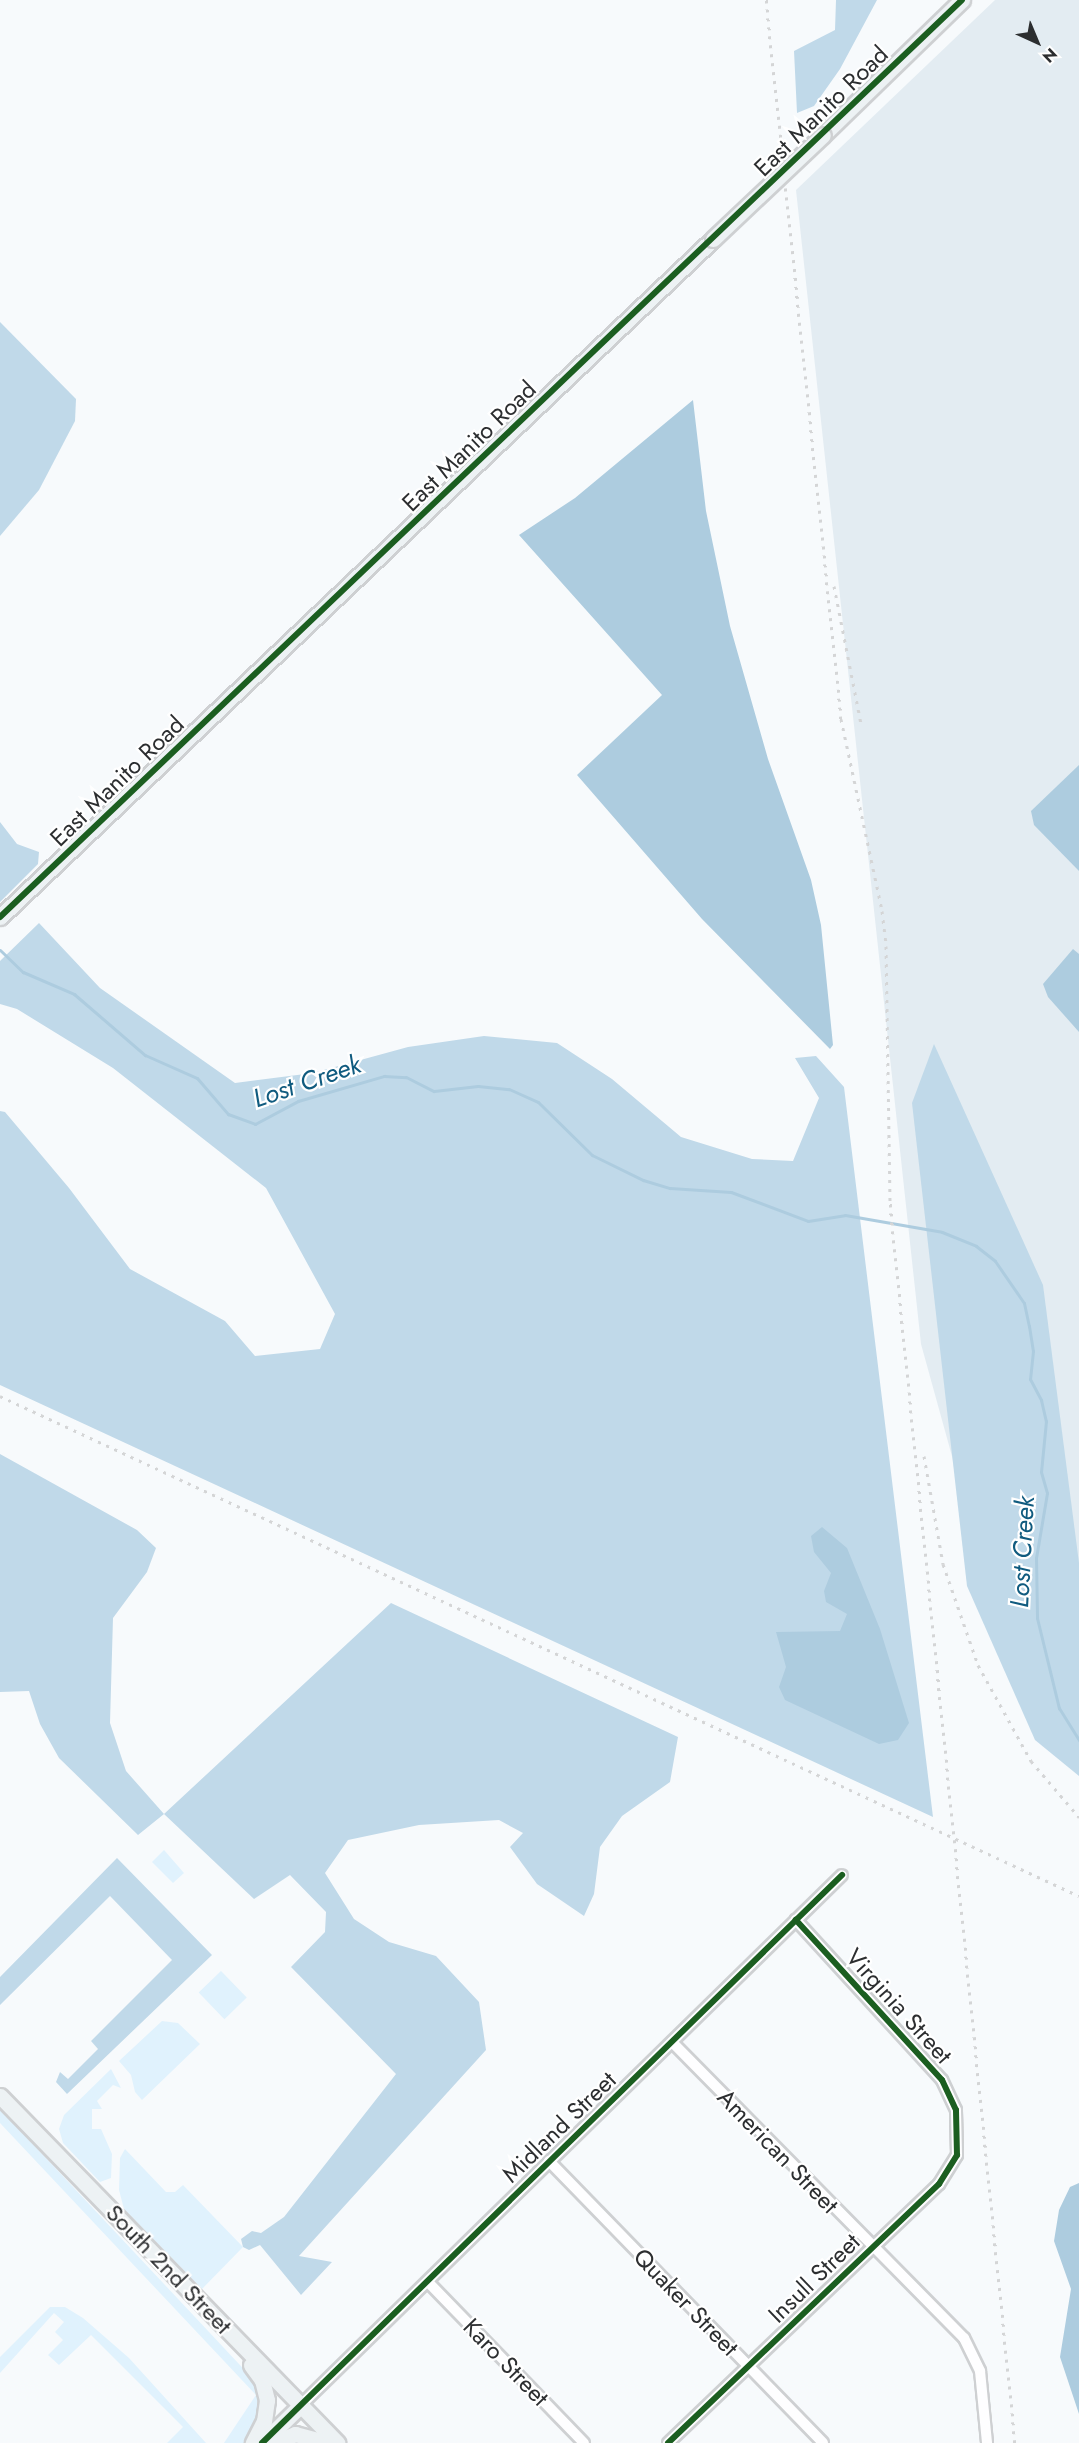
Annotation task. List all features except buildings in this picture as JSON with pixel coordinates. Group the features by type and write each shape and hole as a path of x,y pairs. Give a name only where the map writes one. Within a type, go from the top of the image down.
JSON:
{"street":[{"name":"East Manito Road","path":"1,916 823,135 962,0"},
{"name":"Midland Street","path":"301,2405 842,1875"},
{"name":"Virginia Street","path":"796,1920 936,2072 951,2095 958,2125"},
{"name":"American Street","path":"672,2042 871,2248 970,2346 980,2371 987,2440"},
{"name":"South 2nd Street","path":"0,2096 337,2443"},
{"name":"Insull Street","path":"668,2443 946,2177 957,2155 958,2125"},
{"name":"Quaker Street","path":"549,2161 823,2443"},
{"name":"Karo Street","path":"428,2282 584,2443"},
{"path":"219,2321 266,2389 266,2412 253,2443"},
{"path":"262,2443 301,2405"},
{"path":"273,2443 295,2434 328,2443"}],"shaded area":[{"path":"836,0 877,0 840,69 814,106 797,113 794,51 835,30"},
{"path":"995,0 1079,0 1079,1690 995,1612 921,1344 796,190"},
{"path":"0,322 76,399 75,421 39,490 0,536"},
{"path":"693,400 706,511 730,626 768,759 811,880 821,925 833,1045 830,1049 702,919 577,775 662,695 519,535 575,498"},
{"path":"1079,765 1079,871 1034,825 1031,811"},
{"path":"0,822 17,844 39,852 38,864 0,902"},
{"path":"39,923 100,988 235,1083 313,1073 408,1047 484,1036 557,1043 612,1079 681,1137 752,1159 793,1161 819,1098 795,1058 816,1056 844,1087 933,1817 0,1385 0,1111 5,1112 69,1188 130,1269 225,1321 255,1356 320,1349 335,1314 266,1188 113,1068 17,1009 0,1004 0,961"},
{"path":"1073,949 1079,954 1079,1032 1048,997 1043,984"},
{"path":"934,1044 1043,1285 1079,1563 1079,1776 1035,1740 967,1586 912,1103"},
{"path":"0,1454 137,1530 156,1548 147,1572 113,1618 110,1723 126,1771 164,1814 138,1835 59,1758 40,1724 29,1691 0,1692"},
{"path":"822,1527 847,1548 880,1629 909,1723 898,1740 879,1744 785,1700 779,1687 786,1667 776,1632 840,1631 847,1614 826,1602 824,1591 831,1573 814,1552 811,1536"},
{"path":"391,1603 678,1737 670,1782 622,1816 600,1847 594,1894 584,1916 537,1884 510,1847 523,1833 499,1820 419,1825 348,1840 325,1873 354,1919 389,1942 436,1956 479,2002 486,2050 299,2256 332,2262 301,2295 260,2245 249,2250 243,2247 241,2239 252,2231 261,2233 284,2217 396,2074 291,1967 325,1932 326,1912 290,1875 254,1899 164,1814"},
{"path":"164,1850 184,1873 173,1883 152,1862"},
{"path":"117,1858 212,1955 67,2094 56,2082 60,2072 68,2079 98,2049 91,2041 172,1960 110,1896 0,2005 0,1977"},
{"path":"221,1971 247,1998 224,2019 199,1993"},
{"path":"162,2021 178,2023 200,2044 142,2100 135,2092 131,2075 119,2061"},
{"path":"111,2069 121,2088 113,2085 97,2101 102,2109 92,2109 92,2129 101,2129 112,2154 111,2178 100,2182 63,2143 59,2129 64,2115"},
{"path":"0,2109 254,2380 263,2409 247,2443 224,2443 256,2395 0,2123"},
{"path":"125,2149 166,2192 175,2192 183,2185 243,2247 202,2289 124,2209 119,2190 120,2158"},
{"path":"1079,2183 1079,2414 1060,2357 1071,2289 1054,2241 1059,2210 1070,2187"},
{"path":"50,2307 65,2307 83,2318 129,2358 206,2443 167,2443 183,2427 91,2335 59,2365 48,2355 63,2340 55,2332 64,2322 54,2313 0,2373 0,2357"}],"waterway":[{"name":"Lost Creek","path":"0,950 23,972 74,994 145,1055 197,1078 228,1114 255,1124 298,1101 384,1076 406,1077 434,1091 478,1086 509,1089 538,1102 592,1155 643,1180 670,1188 731,1192 808,1221 845,1215 942,1232 976,1246 995,1261 1024,1303 1029,1326 1033,1351 1030,1379 1041,1400 1046,1421 1041,1472 1047,1493 1036,1558 1037,1618 1059,1708 1079,1740"}],"railway":[{"path":"766,0 841,719 882,911 886,946 890,1204 1015,2443"},
{"path":"834,586 861,723"},
{"path":"0,1396 1079,1896"},
{"path":"924,1456 943,1564 978,1665 1031,1761 1079,1817"}],"cycle path":[{"path":"0,917 962,0"},
{"path":"262,2443 842,1875"},
{"path":"668,2443 939,2184 957,2155 956,2110 942,2080 796,1920"}]}
